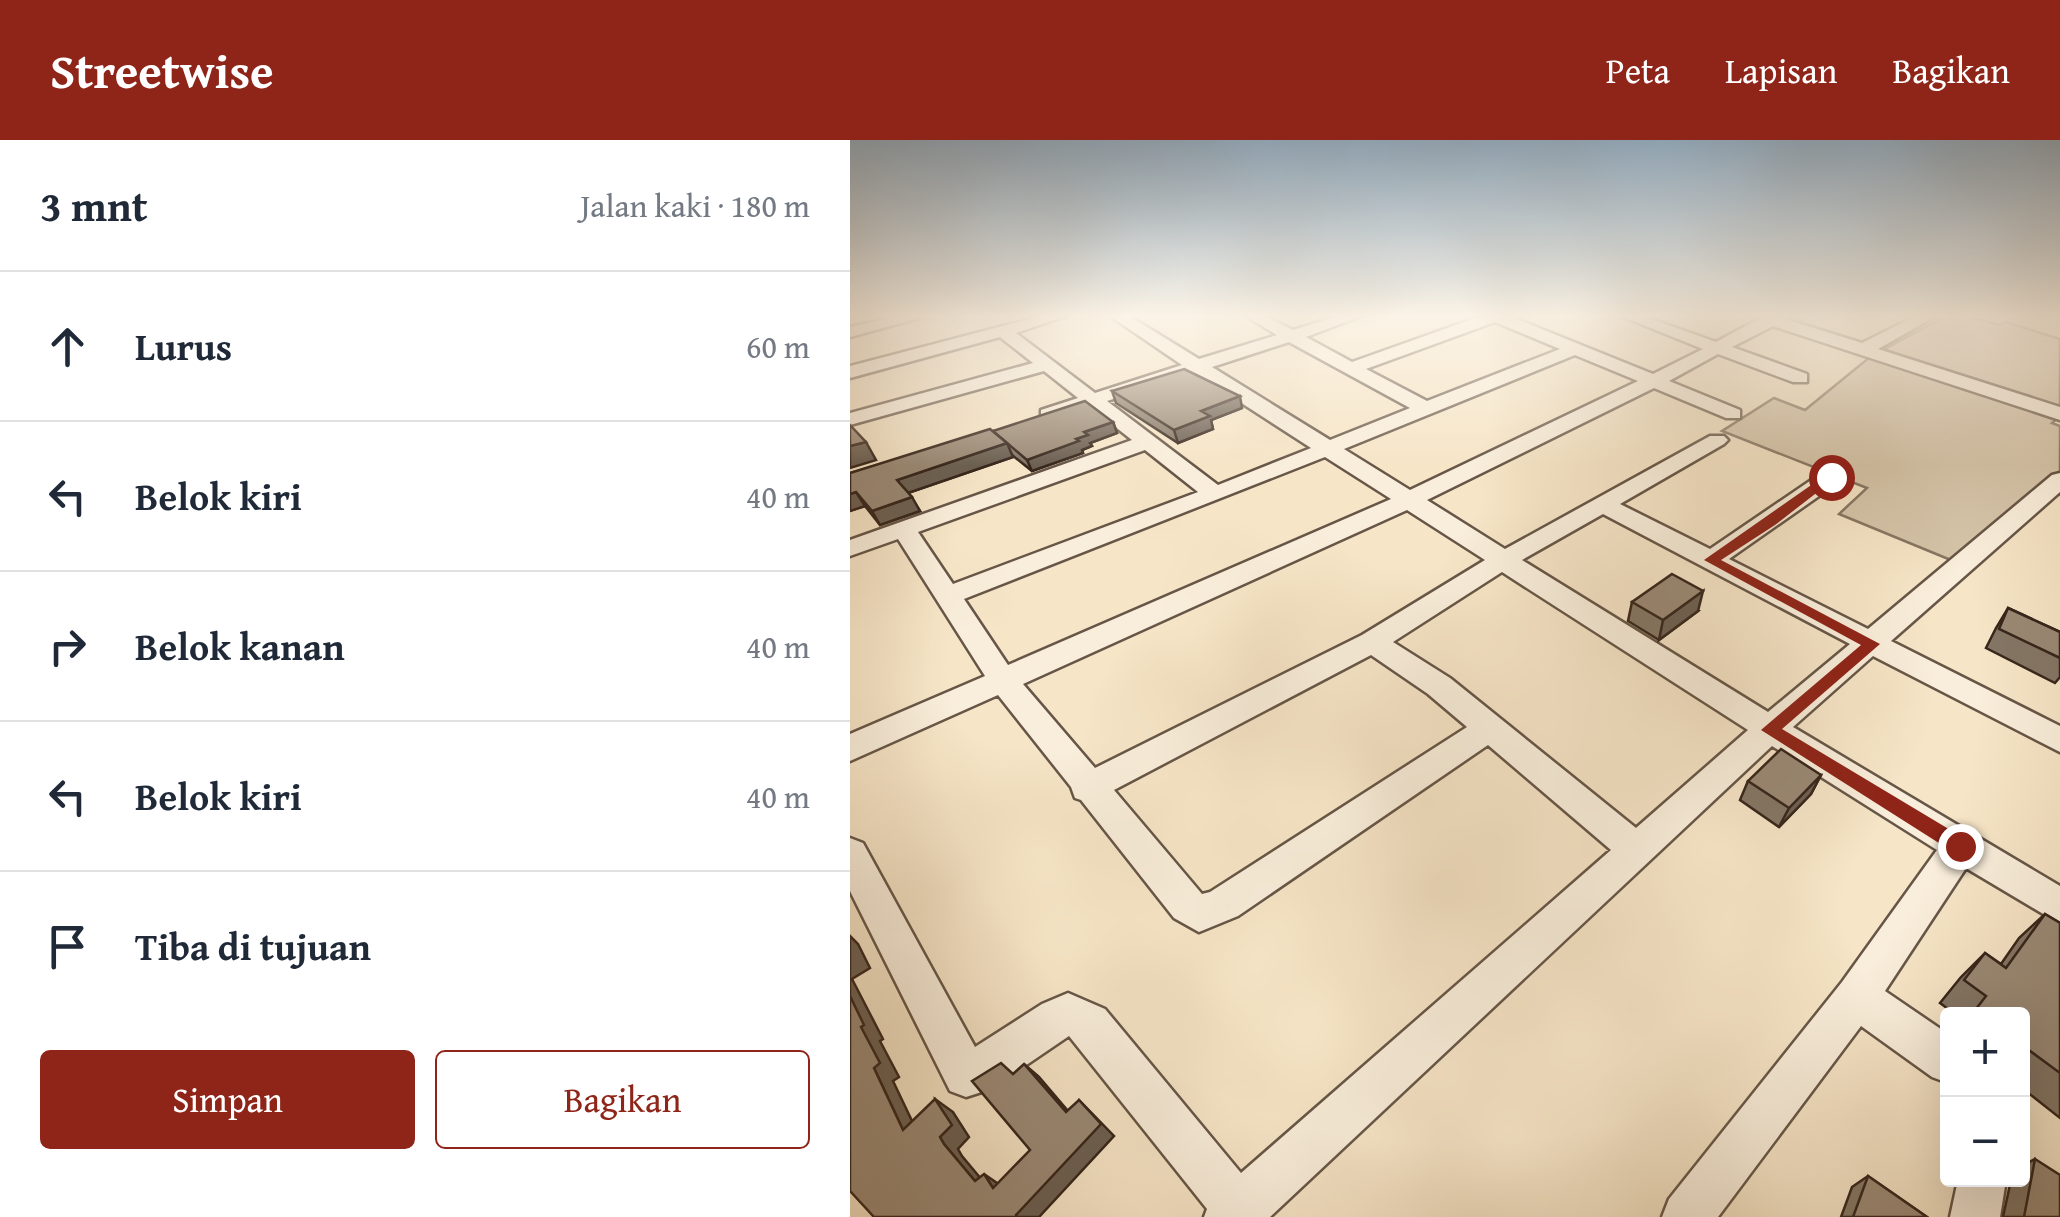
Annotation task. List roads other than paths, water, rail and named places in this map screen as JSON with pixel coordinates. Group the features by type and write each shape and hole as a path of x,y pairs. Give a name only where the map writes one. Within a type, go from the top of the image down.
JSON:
{"street":[{"path":"850,419 1040,366"},
{"path":"1047,366 1215,494"},
{"path":"1343,366 1423,407"},
{"path":"1348,369 1356,366"},
{"path":"949,594 1215,494 1529,366"},
{"path":"1616,366 1733,414"},
{"path":"850,748 1409,500 1681,366"},
{"path":"1769,366 1800,378"},
{"path":"1916,366 2060,414"},
{"path":"1018,424 1195,367 1506,559 1770,730 2060,906"},
{"path":"1087,788 1372,642 1506,559 1717,440"},
{"path":"850,548 1147,442"},
{"path":"1710,560 1831,477"},
{"path":"850,854 966,1075 976,1074 1056,1019 1077,1016 1090,1024 1237,1214 1636,849 2060,480"},
{"path":"1602,504 2059,738"},
{"path":"904,530 1002,680 1087,788 1199,914 1224,904 1488,730"},
{"path":"1372,642 1439,686 1636,849"},
{"path":"1688,1217 1857,997 1960,846"},
{"path":"1857,997 1940,1056"},
{"path":"1976,1217 1981,1187"}]}
